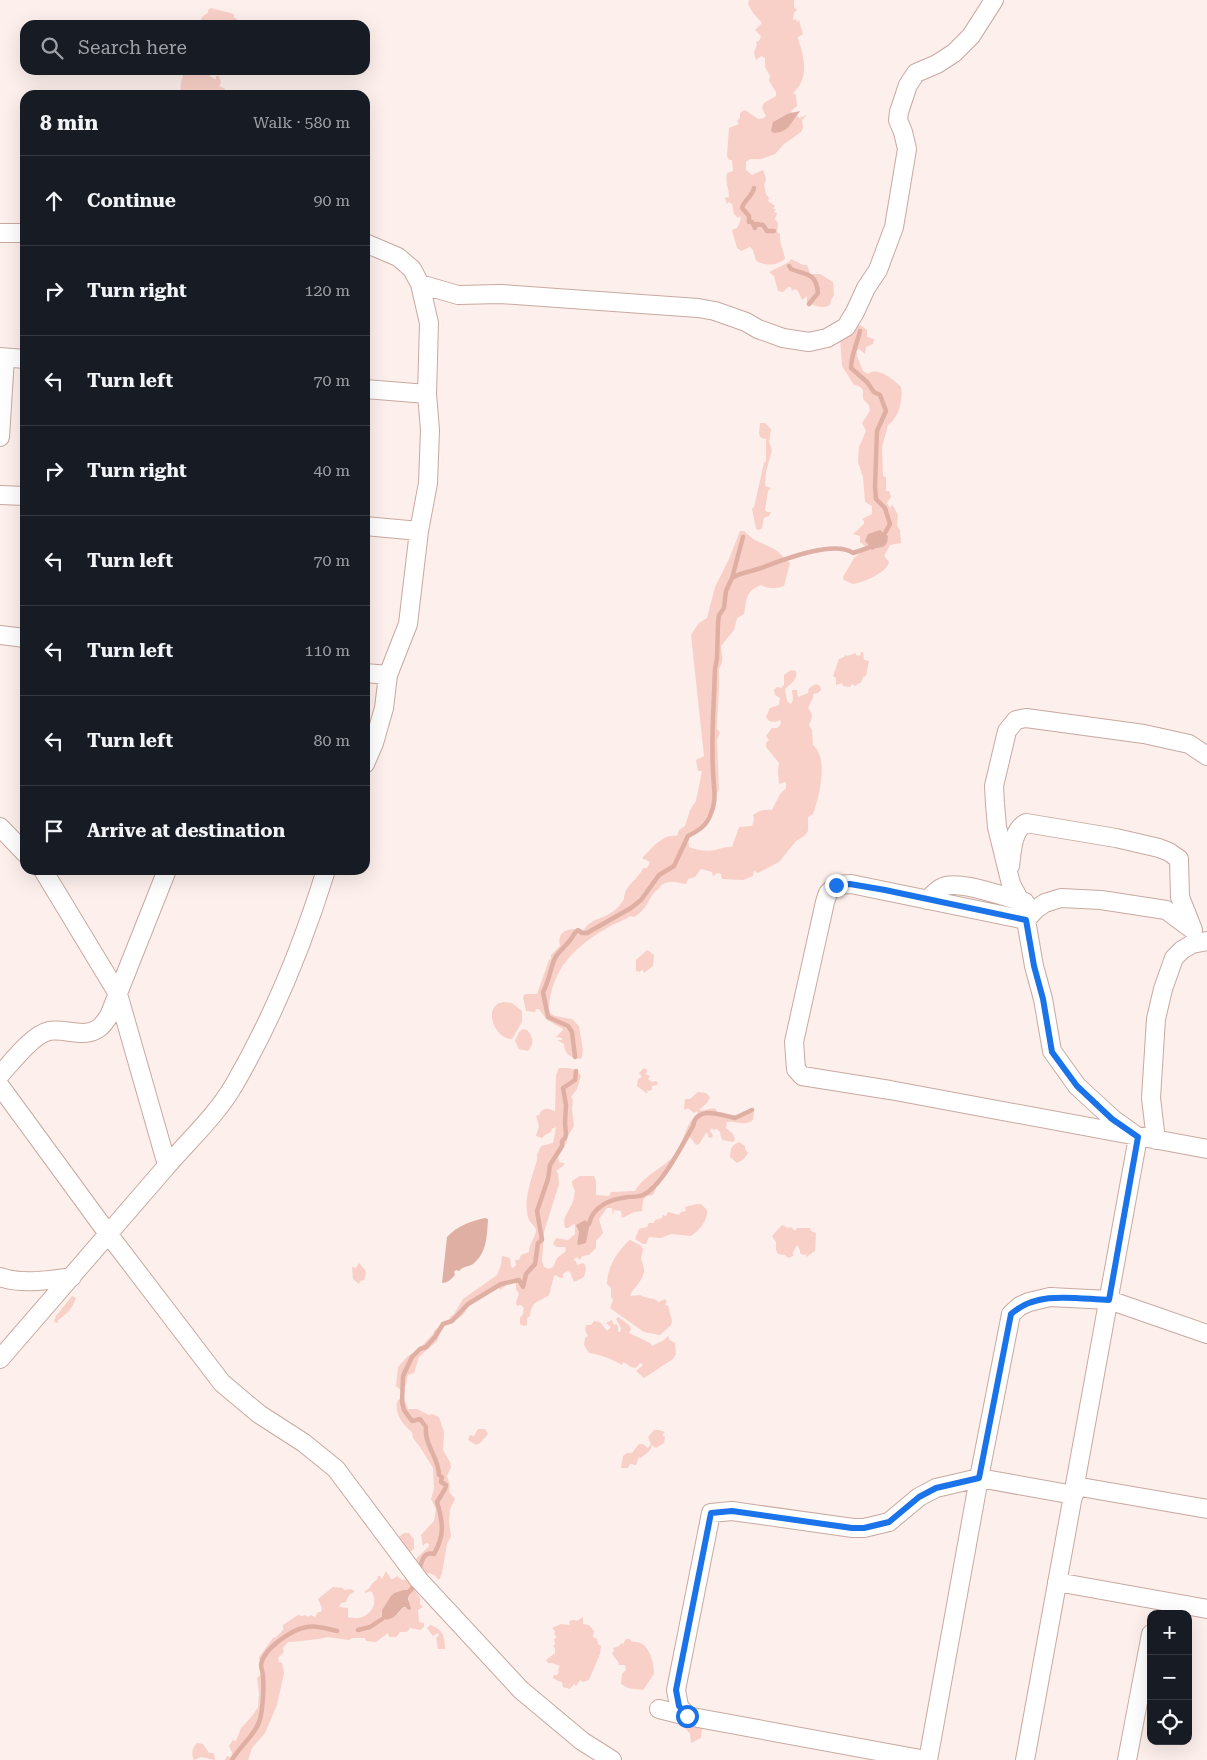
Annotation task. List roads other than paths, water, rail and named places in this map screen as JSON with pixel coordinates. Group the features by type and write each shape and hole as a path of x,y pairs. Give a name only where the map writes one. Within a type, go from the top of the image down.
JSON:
{"street":[{"path":"420,284 458,295 501,294 698,308 715,311 783,338 809,342 827,338 846,327 856,312 866,288 878,270 894,227 906,149 903,132 898,120 908,85 916,73 937,64 954,53 971,36 994,0"},
{"path":"0,246 14,232"},
{"path":"370,245 398,257 412,269 420,284 429,323 427,394 430,430 428,483 419,531 408,624 388,675 384,708 370,752"},
{"path":"0,438 3,357 20,359"},
{"path":"370,388 427,394"},
{"path":"0,495 20,496"},
{"path":"370,526 419,531"},
{"path":"0,635 20,637"},
{"path":"370,673 388,675"},
{"path":"1138,1137 1112,1119 1077,1086 1052,1052 1026,920 1020,901 1011,884 997,827 994,786 1008,731 1016,720 1026,718 1144,734 1189,744 1207,756"},
{"path":"1008,871 1016,834 1020,826 1026,823 1116,838 1159,848 1169,852 1179,860 1180,897 1202,937"},
{"path":"2,835 20,849"},
{"path":"47,875 118,994 167,1165"},
{"path":"0,1075 40,1035 50,1031 86,1034 100,1028 109,1016 165,875"},
{"path":"1,1353 109,1235 167,1165 216,1112 234,1086 276,1004 312,915 324,875"},
{"path":"1026,920 850,884 836,885 828,892 794,1042 796,1069 802,1076 890,1090 1207,1149"},
{"path":"927,900 942,887 951,885 988,892 1020,901 1045,904"},
{"path":"1026,920 1036,909 1062,898 1101,900 1166,910 1202,937"},
{"path":"1156,1140 1150,1098 1156,1019 1163,989 1174,958 1182,950 1202,937"},
{"path":"0,1086 109,1235 222,1383 259,1414 304,1443 336,1470 418,1580 521,1690 582,1741 612,1760"},
{"path":"1025,1760 1138,1137"},
{"path":"0,1277 9,1280 42,1281 72,1277"},
{"path":"659,1709 687,1716 927,1760 1011,1314 1020,1306 1029,1302 1050,1297 1109,1300 1207,1334"},
{"path":"687,1716 679,1706 676,1690 711,1513 732,1511 852,1528 864,1528 889,1522 919,1497 936,1488 979,1478 1207,1509"},
{"path":"1057,1582 1156,1607 1207,1609"},
{"path":"1127,1760 1147,1655"}],"waterway":[{"path":"754,188 742,208 749,216 749,222 752,222 755,228 756,224 763,225 767,231 774,231"},
{"path":"789,266 791,269 809,275 815,281 818,293 809,304"},
{"path":"860,331 851,368 867,382 874,392 880,395 886,411 877,431 875,486 876,499 885,508 890,524 885,533"},
{"path":"575,1057 572,1032 568,1026 548,1017 543,992 555,958 578,930 582,933 587,933 631,908 641,900 659,875 674,866 688,836 704,825 714,804 712,733 718,623 719,615 724,608 726,591 732,578 743,537"},
{"path":"732,578 805,553 833,549 844,549 853,553 868,548"},
{"path":"420,1568 424,1557 431,1553 434,1554 440,1541 442,1522 437,1502 446,1485 441,1482 442,1477 439,1475 437,1463 427,1440 426,1427 420,1419 412,1421 404,1410 402,1402 403,1376 412,1357 420,1349 426,1347 443,1324 452,1321 468,1304 501,1284 519,1280 523,1287 526,1274 535,1264 538,1243 542,1240 537,1211 548,1179 550,1165 562,1146 562,1141 566,1134 566,1105 563,1088 575,1080 576,1071"},
{"path":"589,1224 594,1212 604,1204 622,1198 641,1196 650,1190 671,1164 699,1115 710,1113 735,1118 752,1110"},
{"path":"409,1592 413,1587"},
{"path":"358,1630 370,1627 382,1619"},
{"path":"232,1760 252,1735 260,1719 263,1692 261,1665 272,1646 286,1636 307,1627 314,1626 337,1631"}]}
